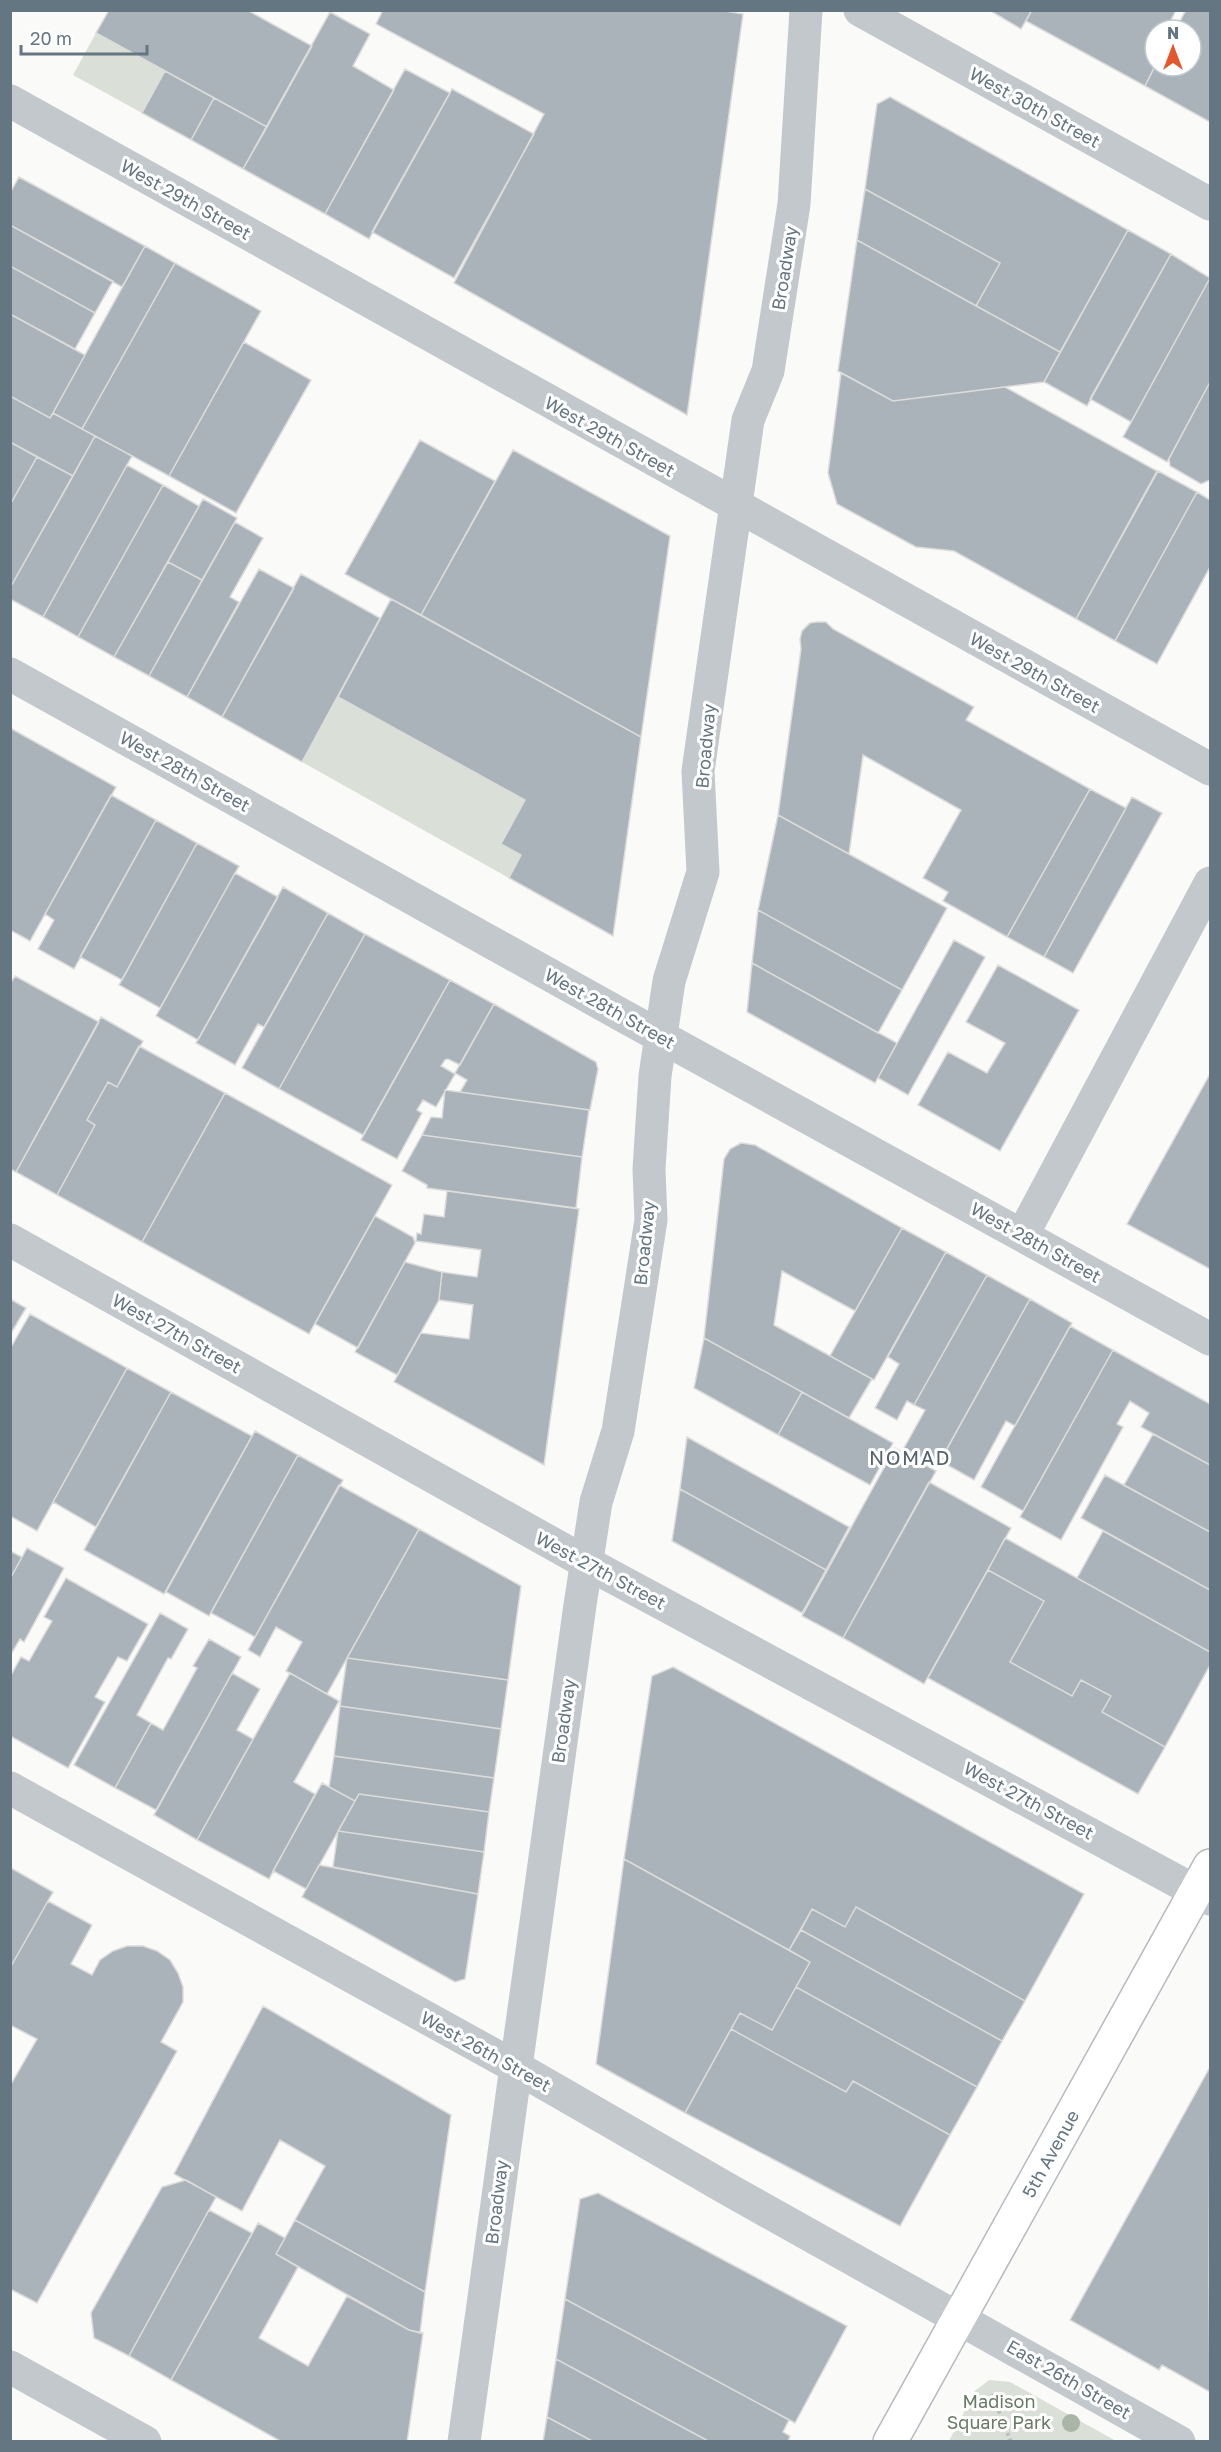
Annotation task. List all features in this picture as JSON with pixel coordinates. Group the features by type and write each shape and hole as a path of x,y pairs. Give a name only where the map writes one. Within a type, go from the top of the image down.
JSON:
{"main road":[{"name":"5th Avenue","path":"890,2442 1206,1885"}],"street":[{"name":"Broadway","path":"464,2442 514,2066 596,1502 618,1431 651,1220 649,1169 661,1036 669,981 703,872 698,771 748,420 768,371 794,204 806,10"},
{"name":"West 30th Street","path":"860,10 1210,204"},
{"name":"West 29th Street","path":"10,101 1210,769"},
{"name":"West 28th Street","path":"10,674 1210,1339"},
{"path":"1023,1234 1210,883"},
{"name":"West 27th Street","path":"10,1240 587,1563 1206,1885"},
{"name":"West 26th Street","path":"10,1788 514,2066 741,2196 960,2317"},
{"name":"East 26th Street","path":"960,2317 1179,2442"},
{"path":"10,2367 145,2442"}],"path":[{"path":"992,2394 1011,2442"}],"green space":[{"path":"96,33 165,71 142,113 73,75"},
{"path":"338,697 525,800 501,844 521,855 509,878 302,762"},
{"name":"Madison Square Park","path":"989,2380 1010,2382 1116,2441 949,2441 975,2391"}],"building":[{"path":"109,10 247,10 312,46 267,127 96,33"},
{"path":"383,10 719,10 743,14 687,415 454,283 544,114 376,24"},
{"path":"989,10 1032,10 1021,29"},
{"path":"1032,10 1176,10 1172,18 1143,18 1143,78 1149,78 1145,86 1026,21"},
{"path":"1186,10 1210,10 1210,122 1145,86 1149,78 1203,78 1203,18 1182,18"},
{"path":"330,12 370,34 353,66 394,90 325,214 243,169"},
{"path":"405,69 450,93 369,239 325,214"},
{"path":"165,71 214,98 191,140 142,113"},
{"path":"452,89 534,134 454,278 372,232"},
{"path":"890,97 1128,230 1060,352 976,306 1000,263 865,189 877,104"},
{"path":"214,98 267,127 243,169 191,140"},
{"path":"19,177 145,246 122,287 10,225 10,193"},
{"path":"865,189 1000,263 976,306 857,240"},
{"path":"10,225 113,281 95,313 10,266"},
{"path":"1128,230 1171,254 1087,406 1044,382"},
{"path":"857,240 1060,352 1044,382 893,401 838,371"},
{"path":"145,246 175,263 82,429 53,413"},
{"path":"1171,254 1210,278 1131,422 1090,399"},
{"path":"175,263 261,311 169,476 82,429"},
{"path":"10,266 95,313 75,349 10,314"},
{"path":"1210,278 1210,382 1167,462 1123,437"},
{"path":"10,314 85,355 50,418 10,396"},
{"path":"244,342 311,380 236,513 169,476"},
{"path":"841,373 893,401 1005,387 1157,471 1076,619 954,551 916,547 837,504 828,473"},
{"path":"1210,382 1210,480 1201,484 1170,466 1169,459"},
{"path":"10,396 50,418 53,413 95,436 73,476 10,442"},
{"path":"95,436 132,456 43,617 10,599 10,588"},
{"path":"420,440 495,481 421,615 345,574"},
{"path":"10,442 37,457 10,505"},
{"path":"513,450 670,536 641,737 421,615"},
{"path":"37,457 73,476 10,588 10,505"},
{"path":"127,465 163,485 78,637 43,617"},
{"path":"1158,471 1197,492 1115,641 1076,619"},
{"path":"163,485 199,506 114,657 78,637"},
{"path":"1197,492 1210,500 1210,567 1157,664 1115,641"},
{"path":"203,499 237,518 202,580 168,562"},
{"path":"235,522 263,538 230,597 239,602 187,697 149,676"},
{"path":"168,562 202,580 149,676 114,657"},
{"path":"259,569 294,588 222,717 187,697"},
{"path":"301,574 380,618 302,762 222,717"},
{"path":"391,599 641,737 613,936 509,878 521,855 501,844 525,800 338,697"},
{"path":"826,622 833,629 974,707 966,720 1090,789 1007,937 943,901 948,892 923,878 961,810 863,755 849,854 778,815 801,649 800,639 802,631 810,623"},
{"path":"10,728 116,787 30,941 10,930"},
{"path":"1090,789 1126,808 1044,957 1007,937"},
{"path":"111,795 156,820 74,969 38,949 54,920 45,914"},
{"path":"1132,797 1162,813 1073,973 1044,957"},
{"path":"778,815 947,908 902,990 758,910"},
{"path":"156,820 197,843 122,980 80,957"},
{"path":"197,843 239,866 160,1008 119,985"},
{"path":"235,873 278,897 198,1040 156,1016"},
{"path":"283,887 328,913 264,1027 258,1024 235,1065 196,1043"},
{"path":"758,910 902,990 878,1033 752,963"},
{"path":"328,913 365,934 279,1089 242,1068"},
{"path":"365,934 450,980 363,1135 279,1089"},
{"path":"954,940 985,957 908,1095 878,1078"},
{"path":"752,963 897,1043 875,1083 747,1012"},
{"path":"998,965 1079,1010 1000,1151 918,1105 948,1052 987,1073 1005,1043 966,1022"},
{"path":"15,976 99,1022 16,1172 10,1169 10,984"},
{"path":"450,980 494,1004 460,1065 448,1059 441,1066 455,1074 436,1107 423,1100 417,1110 422,1113 397,1159 361,1140"},
{"path":"494,1004 596,1062 598,1069 590,1110 460,1092 467,1080 455,1073"},
{"path":"101,1017 143,1041 117,1087 108,1082 87,1120 95,1125 57,1195 16,1172"},
{"path":"139,1046 225,1093 142,1242 57,1195 95,1125 87,1120 108,1082 117,1087"},
{"path":"1210,1074 1210,1269 1127,1224"},
{"path":"445,1090 589,1110 582,1157 422,1135 431,1117 442,1118"},
{"path":"225,1093 392,1185 309,1334 142,1242"},
{"path":"422,1135 582,1157 576,1208 427,1188 427,1185 402,1171"},
{"path":"741,1143 755,1145 902,1228 855,1311 782,1271 774,1325 872,1379 849,1418 704,1338 724,1159 730,1149"},
{"path":"447,1191 579,1209 544,1465 394,1382 421,1333 469,1339 473,1305 439,1300 442,1272 477,1277 481,1250 416,1241 417,1233 421,1234 424,1214 444,1217"},
{"path":"375,1216 413,1237 415,1243 358,1348 315,1324"},
{"path":"902,1228 946,1252 874,1380 830,1356"},
{"path":"946,1252 987,1275 914,1405 907,1401 897,1420 875,1408 899,1364 888,1357"},
{"path":"405,1262 442,1272 439,1300 397,1375 355,1352"},
{"path":"987,1275 1030,1299 937,1467 904,1448 925,1410 914,1405"},
{"path":"10,1299 26,1308 10,1335"},
{"path":"1030,1299 1072,1323 1015,1426 1006,1421 974,1480 940,1461"},
{"path":"30,1314 127,1368 37,1531 10,1516 10,1349"},
{"path":"1070,1326 1113,1350 1023,1511 981,1487"},
{"path":"704,1338 802,1392 778,1435 694,1388"},
{"path":"1113,1350 1210,1404 1210,1465 1141,1427 1149,1413 1130,1401 1117,1424 1123,1427 1061,1540 1020,1517"},
{"path":"127,1368 171,1392 96,1527 53,1502"},
{"path":"171,1392 252,1436 164,1594 84,1550"},
{"path":"802,1392 893,1443 870,1485 778,1435"},
{"path":"255,1431 298,1455 209,1616 166,1592"},
{"path":"1153,1434 1210,1465 1210,1532 1124,1485"},
{"path":"687,1437 849,1527 826,1570 680,1489"},
{"path":"895,1448 936,1471 843,1638 802,1616"},
{"path":"298,1455 343,1480 255,1637 211,1613"},
{"path":"1105,1475 1210,1532 1210,1590 1081,1518"},
{"path":"929,1482 1011,1528 924,1684 843,1638"},
{"path":"339,1485 419,1529 327,1694 286,1671 302,1642 276,1627 260,1657 248,1650"},
{"path":"680,1489 826,1570 802,1613 672,1541"},
{"path":"419,1529 521,1586 508,1680 347,1658"},
{"path":"1103,1531 1210,1590 1210,1652 1077,1578"},
{"path":"1005,1538 1210,1652 1210,1665 1165,1747 1102,1712 1111,1696 1081,1680 1072,1696 1010,1662 1044,1601 988,1570"},
{"path":"27,1548 64,1568 24,1642 20,1639 10,1656 10,1579"},
{"path":"10,1551 22,1557 10,1579"},
{"path":"988,1570 1044,1601 1010,1662 1072,1696 1081,1680 1111,1696 1102,1712 1165,1747 1138,1794 928,1678"},
{"path":"66,1578 148,1624 127,1661 118,1657 95,1697 105,1702 68,1768 10,1736 10,1677 21,1657 29,1661 52,1621 44,1617"},
{"path":"160,1613 188,1629 171,1659 168,1658 137,1715 151,1723 115,1788 74,1765"},
{"path":"209,1639 241,1657 156,1810 115,1788 151,1723 163,1730 197,1668 193,1666"},
{"path":"347,1658 508,1680 501,1729 340,1706"},
{"path":"673,1667 1084,1894 1025,2001 856,1907 845,1927 812,1909 789,1950 624,1859 652,1676"},
{"path":"232,1673 260,1689 237,1730 253,1739 197,1840 154,1815"},
{"path":"290,1673 339,1701 294,1782 315,1794 269,1879 197,1840"},
{"path":"340,1706 501,1729 494,1778 334,1756"},
{"path":"334,1756 494,1778 489,1812 359,1794 355,1801 329,1787"},
{"path":"322,1783 355,1801 306,1889 273,1871"},
{"path":"359,1794 489,1812 484,1852 338,1831"},
{"path":"338,1831 484,1852 478,1894 333,1867"},
{"path":"624,1859 810,1962 772,2030 740,2013 685,2113 596,2064"},
{"path":"319,1865 478,1894 465,1979 455,1982 302,1897"},
{"path":"10,1869 53,1892 10,1968"},
{"path":"48,1901 92,1925 71,1964 92,1975 100,1960 113,1951 127,1946 143,1946 157,1951 170,1960 183,1987 183,2002 161,2042 177,2051 37,2303 10,2289 10,2086 37,2039 10,2025 10,1968"},
{"path":"856,1907 1025,2001 1002,2041 801,1930 812,1909 845,1927"},
{"path":"801,1930 1002,2041 977,2087 796,1987 810,1962 789,1950"},
{"path":"796,1987 977,2087 950,2135 853,2081 846,2092 731,2029 740,2013 772,2030"},
{"path":"263,2006 451,2115 425,2292 295,2220 325,2166 280,2140 242,2211 174,2174"},
{"path":"731,2029 846,2092 853,2081 950,2135 900,2226 685,2113"},
{"path":"1210,2067 1210,2392 1162,2365 1159,2370 1070,2320"},
{"path":"186,2180 216,2197 129,2356 94,2338 91,2313 162,2187"},
{"path":"598,2193 847,2326 795,2423 565,2299 580,2199"},
{"path":"209,2210 252,2233 171,2380 129,2356"},
{"path":"295,2220 425,2292 420,2333 409,2330 276,2254"},
{"path":"258,2223 285,2238 276,2254 298,2267 259,2338 308,2366 347,2296 409,2330 423,2333 407,2442 282,2442 171,2380"},
{"path":"565,2299 789,2420 783,2432 790,2436 788,2442 710,2442 556,2359"},
{"path":"556,2359 710,2442 594,2442 547,2417"},
{"path":"547,2417 594,2442 543,2442"}],"district":[{"name":"NOMAD","path":"910,1457"}]}
